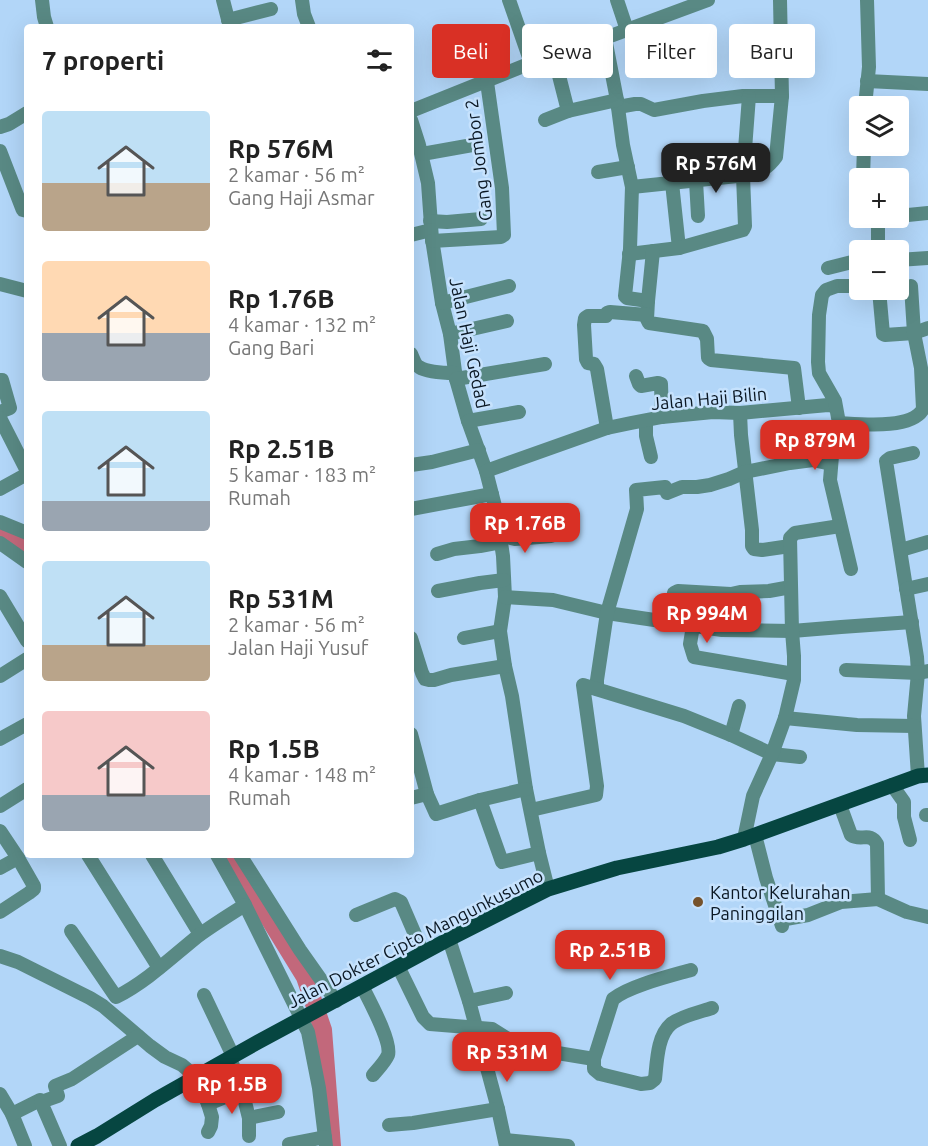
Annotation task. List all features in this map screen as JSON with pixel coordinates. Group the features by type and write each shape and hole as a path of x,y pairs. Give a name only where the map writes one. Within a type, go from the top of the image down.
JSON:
{"main road":[{"name":"Jalan Dokter Cipto Mangunkusumo","path":"78,1146 330,1003 548,889 617,868 718,847 923,775"}],"street":[{"path":"42,0 46,24"},
{"path":"223,0 229,23 271,9"},
{"path":"302,0 308,24"},
{"path":"509,0 522,37"},
{"path":"617,0 625,24"},
{"path":"642,24 693,3 708,0"},
{"path":"632,187 756,174 771,164 776,157 782,96 780,0"},
{"path":"866,96 869,68 867,0"},
{"path":"414,110 522,67"},
{"path":"560,78 568,111"},
{"path":"612,78 632,187 625,296 648,308"},
{"path":"867,81 928,84"},
{"name":"Gang Jombor 2","path":"431,231 501,237 504,235 502,188 487,82"},
{"path":"629,254 679,248 743,230 745,226 743,176 749,96"},
{"path":"545,120 568,111 617,103 641,104 654,110 703,100 782,96"},
{"path":"0,127 24,116"},
{"path":"417,149 478,144"},
{"name":"Jalan Haji Gedad","path":"417,149 428,183 431,231 456,376 468,421 486,471 501,539 505,597 500,631 526,789 548,889"},
{"path":"0,151 5,182 24,210"},
{"path":"598,172 628,167"},
{"path":"696,181 698,216"},
{"path":"672,183 679,248"},
{"path":"909,215 928,213"},
{"path":"414,234 431,231 447,222 481,219"},
{"path":"654,251 647,321 703,332 707,339 708,358 711,360 794,368 798,408"},
{"path":"909,259 928,258"},
{"path":"828,268 849,263"},
{"path":"0,284 24,290"},
{"path":"442,303 509,286"},
{"path":"849,286 837,286 826,290 822,295 819,305 818,362 819,373 838,412 839,423 833,444 830,480 850,569"},
{"path":"839,423 877,425 909,420 920,414 923,409 924,367 914,333 911,286"},
{"path":"880,300 883,334 914,333 928,328"},
{"path":"607,428 597,369 586,359 585,318 606,316 610,312 648,308"},
{"path":"450,334 507,321"},
{"path":"414,361 419,368 456,376 545,364"},
{"path":"636,376 641,386 661,384 662,417"},
{"path":"0,381 2,380 10,408 0,412"},
{"name":"Jalan Haji Bilin","path":"486,471 607,428 662,417 835,406"},
{"path":"468,421 519,412"},
{"path":"740,413 752,546 754,549 762,550 790,546"},
{"path":"0,418 24,467"},
{"path":"646,421 646,436 651,457"},
{"path":"414,462 432,462 479,450"},
{"path":"913,453 886,461 906,589 923,672 914,726 923,775"},
{"path":"597,689 607,613 637,509 636,490 664,487 667,493 682,487 710,485 745,472 789,463 813,460 831,464"},
{"path":"0,489 24,475"},
{"path":"414,508 492,494"},
{"path":"0,522 24,532"},
{"path":"840,526 795,533 790,538 794,680 785,718 753,796 750,837 781,923 841,902 878,899 907,912 928,917"},
{"path":"437,554 454,549 480,546 501,539 552,536"},
{"path":"901,550 928,542"},
{"path":"0,543 24,560"},
{"path":"0,561 14,554"},
{"path":"438,591 504,580"},
{"path":"906,589 928,584"},
{"path":"669,623 674,592 731,594 791,587"},
{"path":"0,596 5,616 24,638"},
{"path":"505,597 553,600 607,613 722,630 792,631 841,627 928,630"},
{"path":"693,626 690,644 694,657 794,674"},
{"path":"464,638 500,631"},
{"path":"414,648 425,679 429,680 505,666"},
{"path":"0,676 24,661"},
{"path":"846,670 923,672"},
{"path":"531,810 596,795 597,786 583,685 684,716 772,754 800,757"},
{"path":"731,735 739,706"},
{"path":"785,718 857,725 914,726"},
{"path":"0,739 24,726"},
{"path":"414,745 427,794 436,814 526,789"},
{"path":"892,785 904,802 904,817 910,840"},
{"path":"0,806 24,791"},
{"path":"414,797 427,794"},
{"path":"480,800 502,862 539,853"},
{"path":"840,804 851,835 857,838 871,837 877,844 878,899"},
{"path":"0,831 23,855 0,868"},
{"path":"0,912 34,889 24,858"},
{"path":"90,858 159,968"},
{"path":"154,858 200,934"},
{"path":"219,858 307,1016 326,1141 289,1144"},
{"path":"242,858 294,940 330,1003"},
{"path":"356,915 395,899 401,902 423,953"},
{"path":"71,931 115,996 129,989 200,934 245,905"},
{"path":"449,939 477,1028 506,1143 568,1146"},
{"path":"0,956 18,962 90,998 165,1057 182,1065 196,1077 208,1104 212,1117 208,1132"},
{"path":"398,966 427,1022 496,1030 521,1047 594,1059"},
{"path":"691,970 643,985 617,995 613,999 594,1059 594,1069 600,1074 641,1084 650,1083 654,1079 666,1029 676,1021 712,1008"},
{"path":"362,986 388,1042 388,1054 373,1075"},
{"path":"469,1002 506,993"},
{"path":"204,995 232,1057 249,1118 249,1136"},
{"path":"12,1114 40,1100 41,1102 58,1096 55,1086 72,1079 138,1036"},
{"path":"208,1104 242,1090"},
{"path":"0,1094 26,1146"},
{"path":"41,1102 60,1146"},
{"path":"389,1125 498,1109"},
{"path":"249,1118 278,1112"}],"waterway":[{"path":"0,535 24,548"},
{"path":"232,858 305,977 323,1030 332,1146"}],"place":[{"name":"Kantor Kelurahan Paninggilan","path":"698,902"}]}
